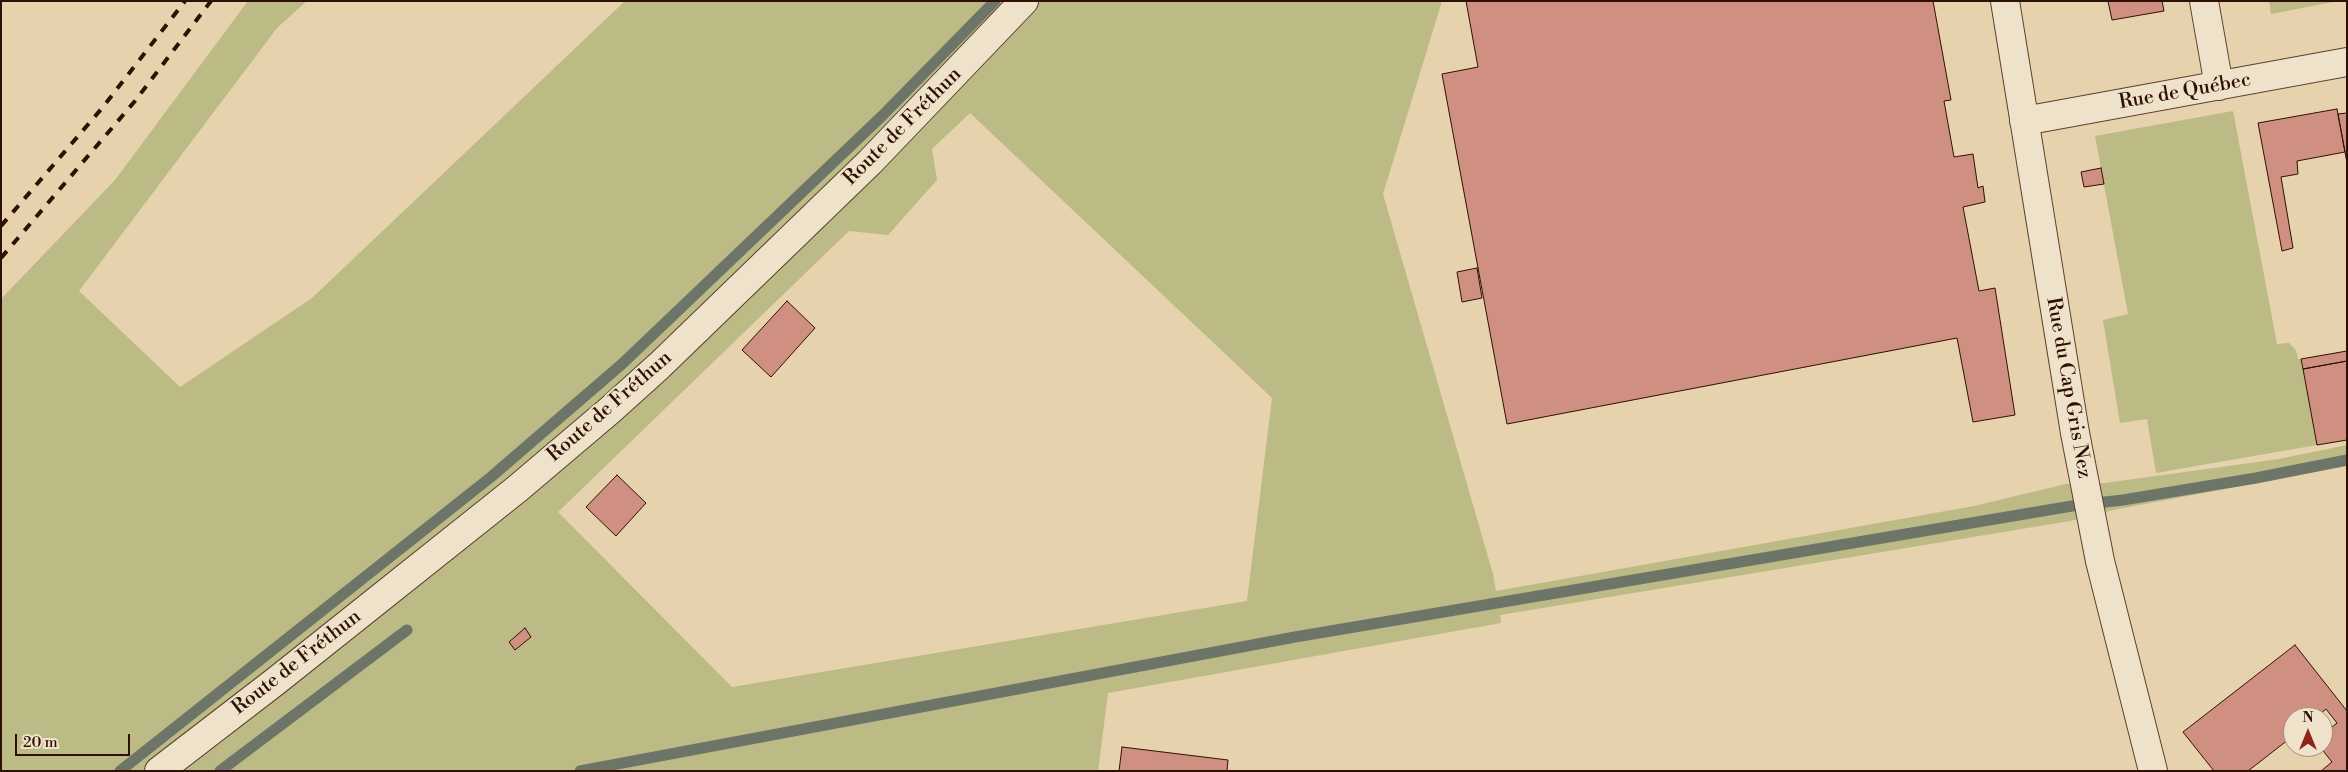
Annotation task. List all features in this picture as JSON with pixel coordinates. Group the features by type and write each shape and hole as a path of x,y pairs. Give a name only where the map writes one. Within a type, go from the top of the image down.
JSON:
{"street":[{"name":"Route de Fréthun","path":"159,771 276,681 517,488 660,366 870,162 1024,1"},
{"name":"Rue du Cap Gris Nez","path":"2005,1 2075,433 2100,561 2153,771"},
{"path":"2204,1 2220,86"},
{"name":"Rue de Québec","path":"2024,121 2347,62"}],"shaded area":[{"path":"248,1 307,1 277,28 79,291 180,387 312,298 625,1 1442,1 1383,194 1493,574 1496,591 1974,506 2066,484 2105,483 2279,459 2347,445 2347,466 2113,510 2070,521 1500,615 1501,623 1108,693 1098,771 1,771 1,299 115,180","holes":["970,113 1272,398 1247,601 732,687 558,512 849,231 888,235 937,180 932,149"]},
{"path":"2269,1 2338,1 2271,14"},
{"path":"2233,111 2277,344 2289,343 2296,350 2298,359 2301,359 2317,445 2156,473 2147,419 2120,423 2103,320 2128,314 2095,136"}],"building":[{"path":"1466,1 1933,1 1951,100 1944,101 1954,157 1973,154 1978,188 1983,186 1985,202 1963,207 1979,291 1995,288 2015,415 1973,422 1957,338 1507,424 1442,74 1478,67"},
{"path":"2108,1 2162,1 2164,11 2112,20"},
{"path":"2337,109 2345,152 2297,161 2298,174 2281,177 2293,248 2282,251 2258,123"},
{"path":"2347,113 2347,163 2338,114"},
{"path":"2101,168 2104,184 2084,187 2081,172"},
{"path":"1477,268 1482,298 1462,302 1457,272"},
{"path":"787,301 815,328 771,377 742,350"},
{"path":"2347,351 2347,361 2303,369 2301,359"},
{"path":"2347,361 2347,440 2317,445 2303,369"},
{"path":"617,475 646,503 616,536 586,507"},
{"path":"525,628 531,637 515,650 509,642"},
{"path":"2295,645 2347,711 2347,771 2321,771 2332,762 2328,757 2333,757 2333,726 2337,723 2333,718 2333,707 2283,707 2283,744 2248,771 2214,771 2183,732"},
{"path":"1122,747 1228,760 1227,771 1119,771"}],"waterway":[{"path":"120,771 491,477 622,364 882,116 995,1"},
{"path":"580,771 1295,637 2078,505 2123,500 2256,478 2347,460"},
{"path":"220,771 407,630"}],"railway":[{"path":"1,226 103,107 185,1"},
{"path":"1,258 135,101 211,1"}]}
